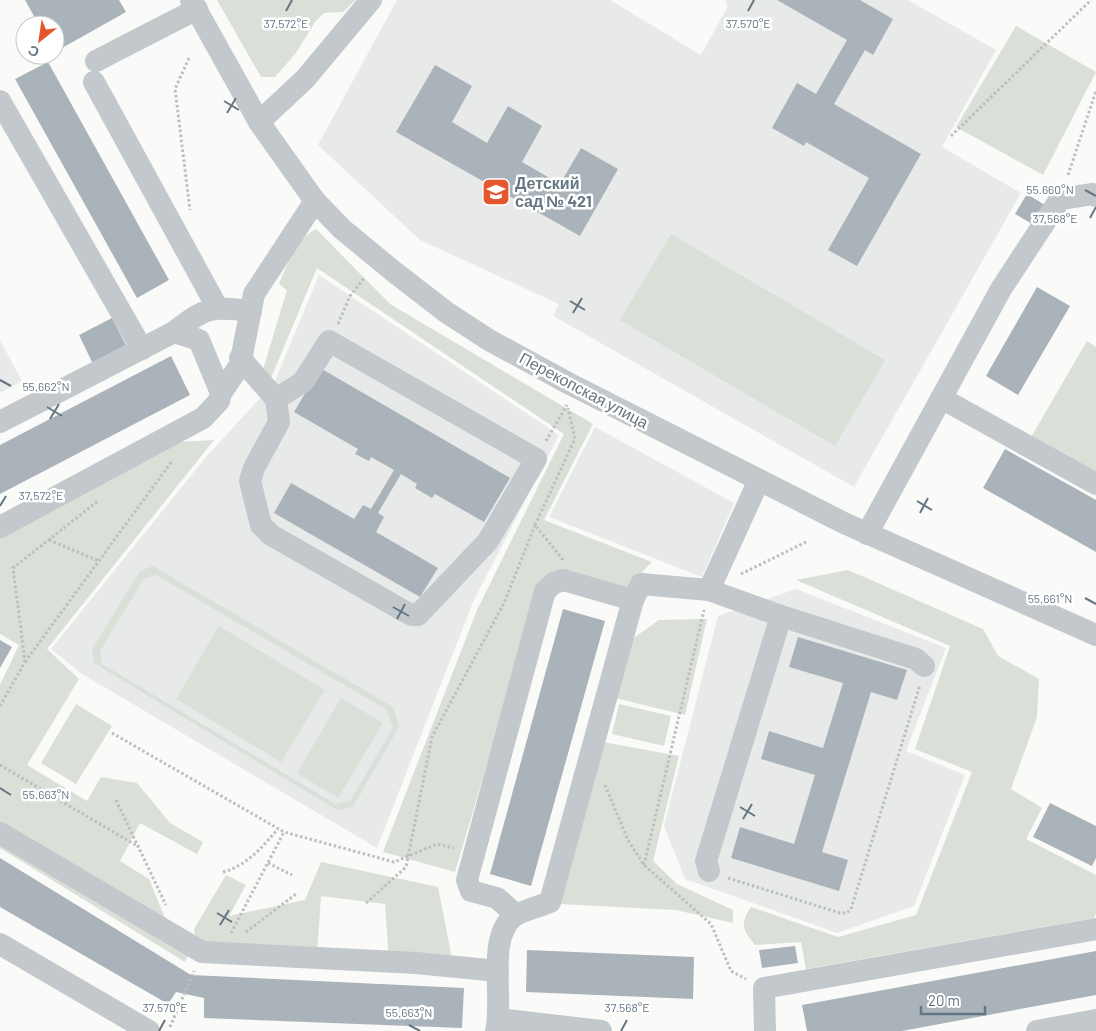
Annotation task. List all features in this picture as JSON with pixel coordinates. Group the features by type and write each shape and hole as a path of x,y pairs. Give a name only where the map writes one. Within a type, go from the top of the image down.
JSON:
{"street":[{"path":"259,122 305,79 371,0"},
{"path":"194,5 95,72 217,307"},
{"name":"Перекопская улица","path":"194,5 259,122 315,201 342,228 407,283 489,340 568,384 868,534 1096,635"},
{"path":"0,101 142,349"},
{"path":"868,534 1001,289 1060,199 1093,194 1096,196"},
{"path":"0,527 203,418 219,401 221,393 240,365 254,294 315,201"},
{"path":"0,422 174,332 198,314 217,307 251,311"},
{"path":"174,332 199,340 221,393"},
{"path":"331,341 536,459 488,541 425,610 418,615 412,615 264,530 258,518 250,480 254,468 306,378 326,344 331,341"},
{"path":"240,358 276,398 280,414 278,426"},
{"path":"276,398 296,388 306,378"},
{"path":"941,398 1096,484"},
{"path":"709,590 759,480"},
{"path":"516,915 497,898 471,891 467,880 545,591 554,582 563,580 633,600"},
{"path":"601,1031 497,1025 498,955 504,926 516,915 550,902 633,600 641,584 709,590 781,616 916,659 924,666"},
{"path":"709,871 706,861 781,616"},
{"path":"0,833 211,952 416,963 498,971"},
{"path":"765,1031 764,988 1096,929"},
{"path":"0,944 149,1031"},
{"path":"1037,1031 1096,1020"}],"path":[{"path":"951,136 1091,0"},
{"path":"189,58 175,89 190,212"},
{"path":"1060,199 1096,91"},
{"path":"331,341 350,296 365,277"},
{"path":"366,903 406,867 432,737 504,603 535,525 575,439 567,404 536,459"},
{"path":"0,706 25,662 174,458"},
{"path":"25,662 13,568 103,497"},
{"path":"535,525 583,586"},
{"path":"49,540 99,561"},
{"path":"644,864 709,590 808,541"},
{"path":"709,871 840,913 847,913 851,909 924,666"},
{"path":"112,733 284,832 394,862 437,844 474,854"},
{"path":"589,761 602,779 628,840 644,864 711,924 731,971 764,988"},
{"path":"0,765 139,847"},
{"path":"116,800 168,907"},
{"path":"223,872 233,869 256,855 278,829"},
{"path":"168,1031 211,952 268,863 284,832"},
{"path":"268,863 292,875"},
{"path":"211,952 296,894"}],"shaded area":[{"path":"217,0 356,0 343,12 324,13 315,22 296,53 275,77 261,77"},
{"path":"397,0 610,0 701,55 728,6 725,0 908,0 996,50 942,147 1021,193 854,487 553,316 559,304 420,240 318,145"},
{"path":"1016,26 1096,72 1043,175 956,127"},
{"path":"316,229 390,304 593,424 544,520 652,562 636,578 627,592 561,574 492,747 455,872 383,852 477,610 564,434 317,268 271,378 262,373 287,290 279,284 289,260 298,246 309,233"},
{"path":"671,234 885,360 835,446 620,320"},
{"path":"319,275 559,435 473,602 377,848 82,674 51,649 206,457 274,383"},
{"path":"0,340 22,381 0,393"},
{"path":"1087,341 1096,347 1096,475 1030,439"},
{"path":"595,427 734,503 702,577 549,517"},
{"path":"214,440 47,649 79,679 27,765 87,801 101,777 137,783 170,823 203,842 197,854 140,823 120,861 149,879 174,940 190,952 185,962 0,848 0,685 19,645 0,634 0,538 180,442"},
{"path":"153,566 393,707 399,727 353,807 337,810 94,663 92,649 140,571","holes":["156,575 387,710 393,728 350,801 335,804 102,664 100,651 144,579"]},
{"path":"848,570 983,629 998,656 1039,679 1037,717 1011,789 1042,808 1026,839 1096,875 1096,913 1094,918 806,969 801,942 755,945 751,940 745,931 744,923 751,907 838,937 916,915 972,772 915,749 950,646 796,580"},
{"path":"796,589 946,648 906,751 965,775 914,906 837,933 685,879 664,826 718,616"},
{"path":"707,619 685,715 615,698 628,642 659,620"},
{"path":"219,626 325,690 281,762 176,699"},
{"path":"341,698 383,723 338,798 297,773"},
{"path":"76,704 112,726 76,784 41,763"},
{"path":"619,704 671,716 664,746 612,734"},
{"path":"603,742 679,756 653,861 677,884 733,910 733,923 676,910 560,904"},
{"path":"321,862 438,887 454,969 389,960 385,904 321,896 317,954 196,942 194,929 226,875 246,885 229,916 305,900"}],"building":[{"path":"25,0 119,0 126,12 65,46 65,15 33,15"},
{"path":"777,0 860,0 893,19 873,55 865,50 834,104 921,154 857,266 828,250 869,178 806,142 804,146 772,128 797,83 816,94 847,40"},
{"path":"42,65 50,65 169,280 137,298 15,79"},
{"path":"435,65 472,86 452,122 487,143 508,106 542,126 522,162 560,184 581,148 618,169 580,236 396,132"},
{"path":"1027,194 1048,207 1037,227 1015,214"},
{"path":"1037,287 1070,306 1018,395 986,376"},
{"path":"112,318 127,347 93,364 79,335"},
{"path":"171,356 190,395 0,494 0,445"},
{"path":"320,368 510,478 484,522 435,494 432,498 415,488 417,484 401,474 378,513 384,517 376,532 438,568 420,597 274,513 291,483 354,519 363,505 371,509 394,470 371,457 369,461 355,454 358,449 294,412"},
{"path":"1005,449 1096,500 1096,552 983,488"},
{"path":"563,609 605,621 531,886 490,874"},
{"path":"798,637 907,670 897,700 871,692 822,852 848,860 839,891 731,858 740,827 794,844 815,775 761,759 769,731 823,748 843,683 789,667"},
{"path":"0,640 12,647 0,668"},
{"path":"1050,803 1096,826 1096,858 1092,866 1033,837"},
{"path":"0,858 191,975 464,988 462,1028 204,1018 204,998 176,992 168,1004 0,907"},
{"path":"795,946 798,963 762,968 759,950"},
{"path":"527,950 694,957 693,999 526,992"},
{"path":"1096,951 1096,995 902,1031 807,1031 802,1005"}],"place":[{"name":"Детский сад № 421","path":"496,192"}]}
